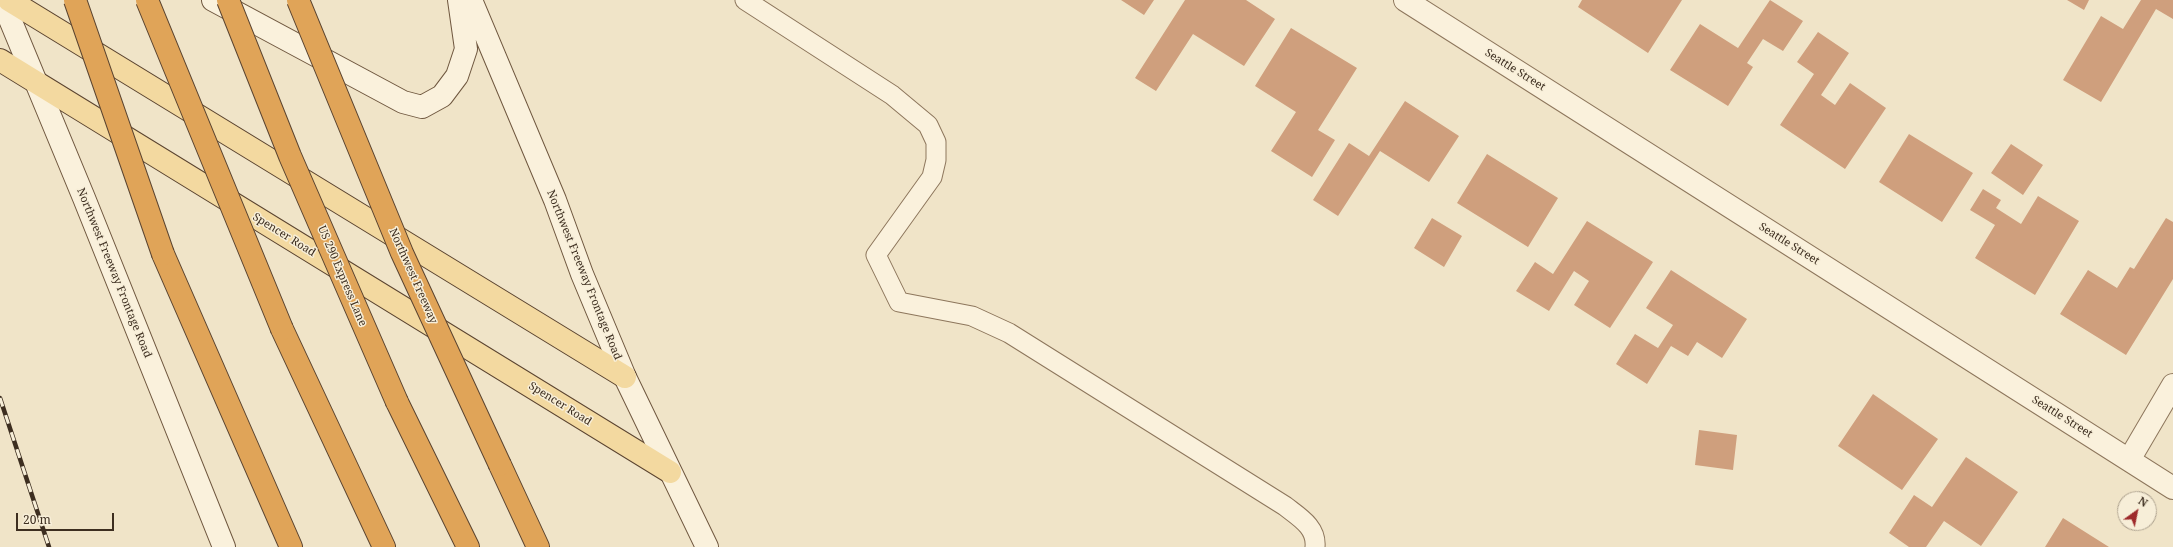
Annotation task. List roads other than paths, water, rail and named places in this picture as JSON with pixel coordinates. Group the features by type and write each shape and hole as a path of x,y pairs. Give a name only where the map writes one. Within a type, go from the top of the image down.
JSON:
{"highway":[{"path":"75,0 163,254 291,547"},
{"path":"147,0 282,329 384,547"},
{"name":"US 290 Express Lane","path":"228,0 290,156 397,402 468,547"},
{"name":"Northwest Freeway","path":"298,0 402,253 538,547"}],"main road":[{"name":"Northwest Freeway Frontage Road","path":"2,0 37,83 224,547"},
{"path":"9,0 625,377"},
{"path":"213,0 403,102 422,107 442,96 457,76 466,49 459,0"},
{"name":"Northwest Freeway Frontage Road","path":"471,0 555,200 582,274 625,377 707,547"},
{"name":"Seattle Street","path":"1404,0 2173,488"},
{"name":"Spencer Road","path":"0,60 670,472"},
{"path":"2129,460 2173,385"}],"lane":[{"path":"745,0 892,95 928,125 936,142 936,160 932,177 876,255 899,302 972,316 1009,333 1285,506 1309,525 1316,539 1315,547"}],"railway":[{"path":"0,398 49,547"}]}
